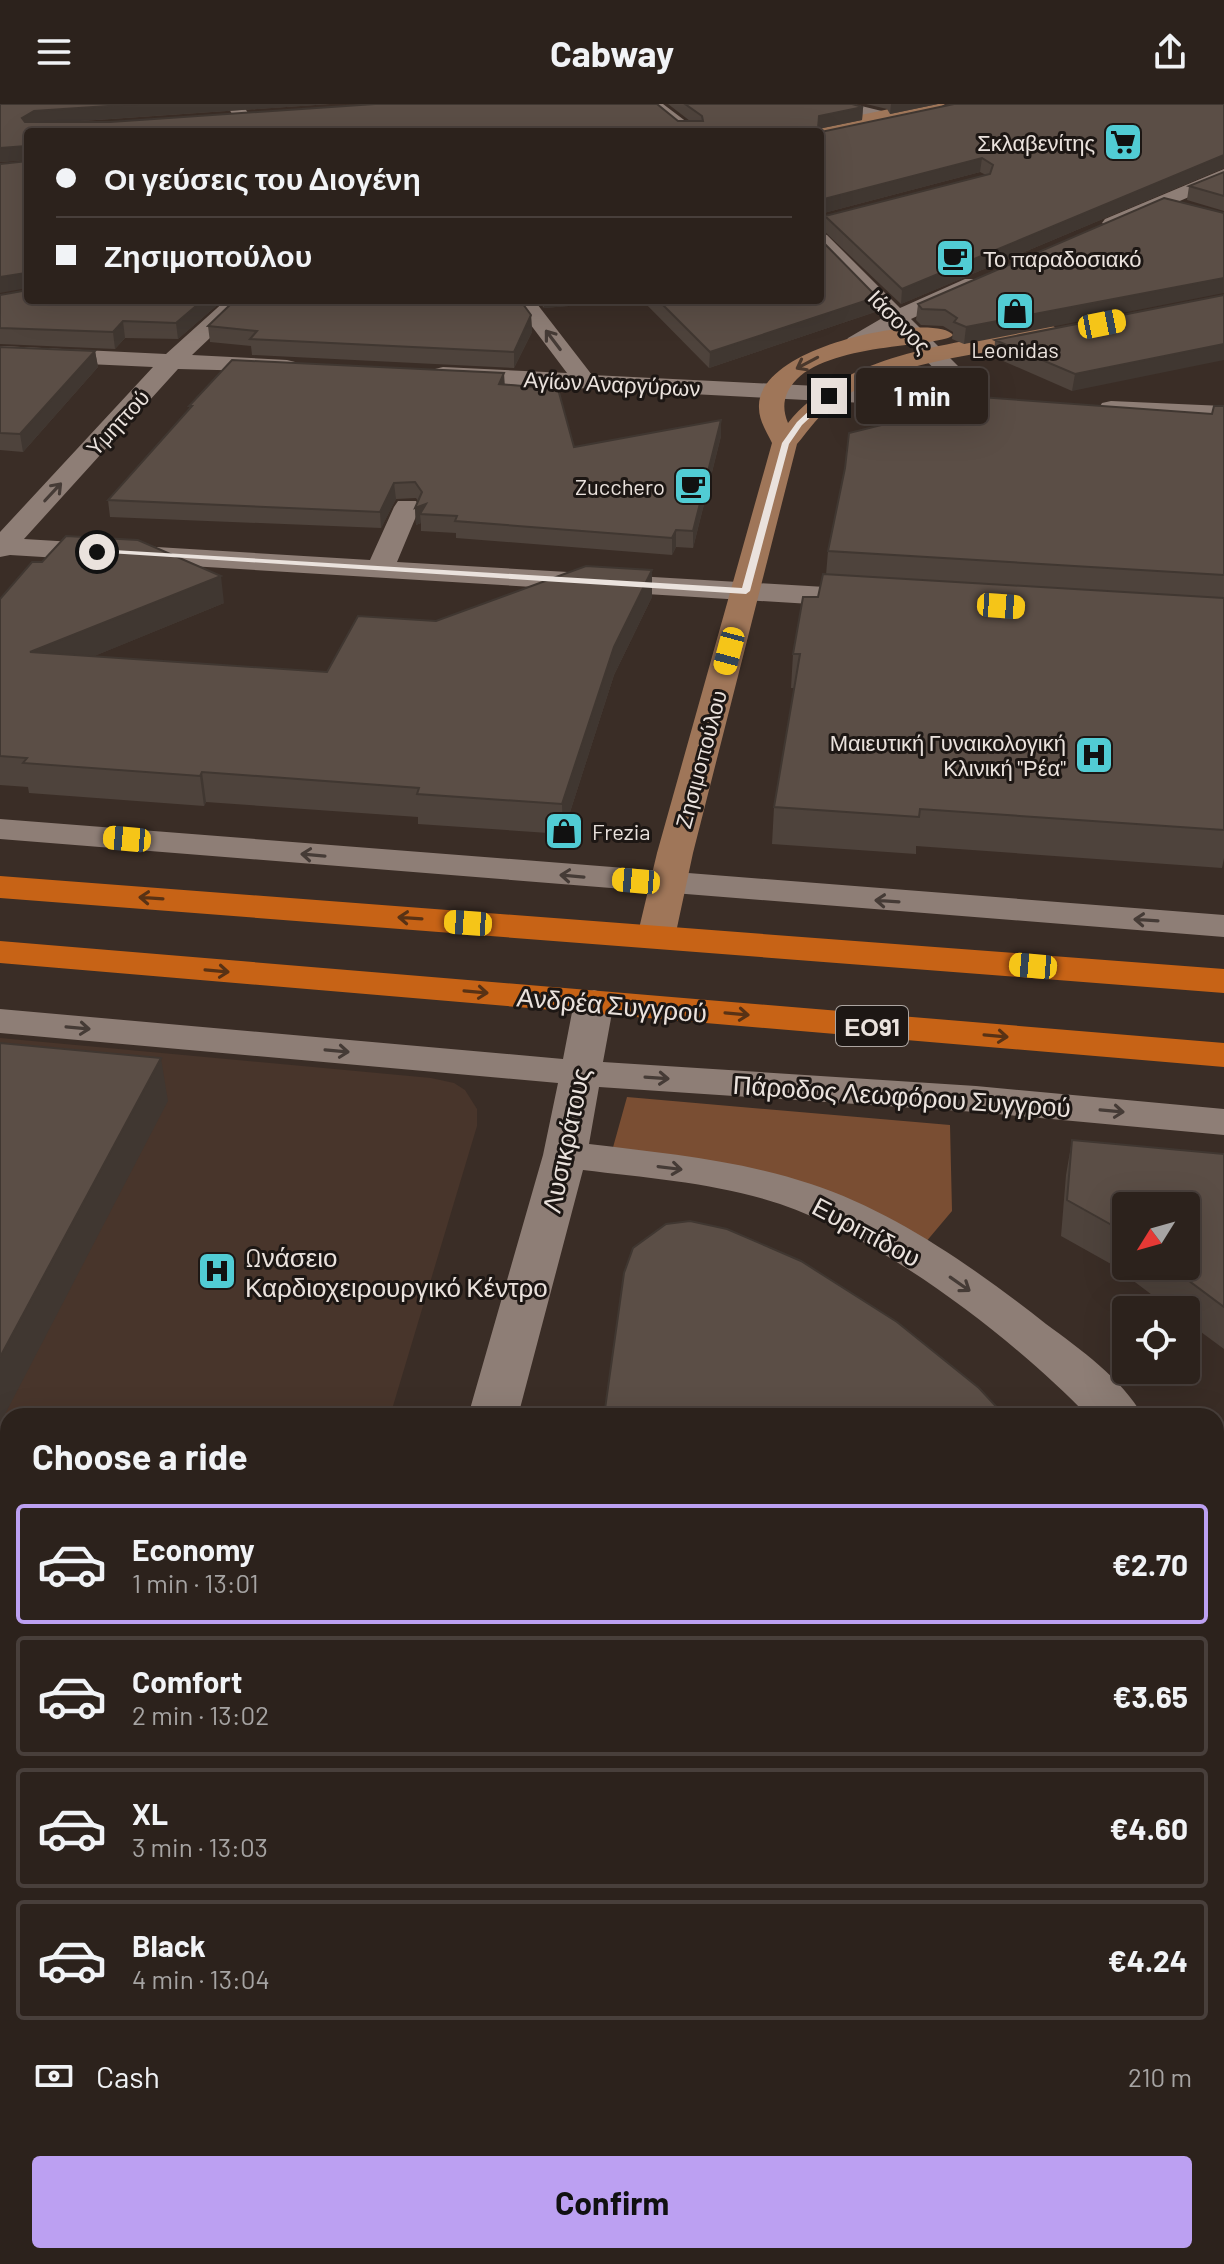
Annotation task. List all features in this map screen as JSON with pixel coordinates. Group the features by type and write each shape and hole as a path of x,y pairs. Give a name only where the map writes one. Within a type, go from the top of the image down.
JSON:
{"highway":[{"path":"0,887 1224,981"},
{"name":"Ανδρέα Συγγρού","path":"0,952 1224,1055"}],"street":[{"path":"652,104 686,127"},
{"path":"833,104 880,116"},
{"path":"823,128 937,104"},
{"path":"824,136 961,107"},
{"path":"1096,230 1224,175"},
{"path":"1159,202 1185,209"},
{"name":"Ιάσονος","path":"824,243 980,402"},
{"path":"856,343 897,318 990,275"},
{"path":"869,289 895,295 937,298"},
{"name":"Υμηττού","path":"1,547 172,361 235,304"},
{"path":"526,304 584,380"},
{"name":"Ζησιμοπούλου","path":"656,937 667,884 785,443 829,396 885,369 1079,328"},
{"name":"Ζησιμοπούλου","path":"775,393 777,384 796,368 856,343 914,335 1049,334"},
{"path":"0,353 315,368"},
{"name":"Αγίων Αναργύρων","path":"426,373 1011,403"},
{"path":"775,393 770,405 785,443"},
{"path":"1087,407 1224,413"},
{"path":"380,569 407,507"},
{"path":"1,547 905,601"},
{"path":"0,829 1224,926"},
{"name":"Λυσικράτους","path":"495,1408 565,1155 594,1002"},
{"path":"0,1021 579,1073"},
{"name":"Πάροδος Λεωφόρου Συγγρού","path":"579,1073 976,1099 1224,1122"},
{"name":"Ευριπίδου","path":"565,1155 722,1174 797,1194 863,1224 940,1270 1015,1322 1109,1408"}],"shaded area":[{"name":"Ωνάσειο Καρδιοχειρουργικό Κέντρο","path":"0,1038 431,1078 454,1083 465,1090 477,1109 477,1126 392,1408 0,1408"},
{"path":"627,1097 950,1125 952,1211 925,1243 612,1151"}],"building":[{"path":"0,104 138,104 34,111 22,118 25,122 110,122 375,104 657,104 678,121 703,121 702,116 685,104 852,104 863,107 819,116 818,128 24,128 24,146 0,148"},
{"path":"954,104 1224,104 1224,155 902,289 825,216 990,174 993,165 982,158 824,199 824,131"},
{"path":"24,161 24,273 0,277 0,164"},
{"path":"1224,172 1224,196 1189,186"},
{"path":"1164,198 1224,213 1224,278 966,327 954,322 957,318 945,310 922,309 918,304"},
{"path":"824,243 877,297 710,352 662,304 824,304"},
{"path":"24,291 24,304 198,304 176,323 123,321 113,332 0,328 0,295"},
{"path":"1224,295 1224,344 1075,374 995,340"},
{"path":"231,304 523,304 531,315 514,352 250,339 257,331 208,326"},
{"path":"0,347 95,351 20,434 0,433"},
{"path":"232,360 504,373 499,384 558,389 574,447 721,420 693,531 676,530 672,538 455,521 457,516 420,514 426,504 415,508 422,492 415,482 394,483 380,512 108,500"},
{"path":"911,392 1212,414 1214,406 1224,406 1224,575 828,551 849,433 898,421"},
{"path":"66,536 138,540 221,576 30,652 327,672 358,616 436,621 586,566 652,570 614,647 562,804 417,794 419,788 23,763 27,758 0,756 0,599 32,562 42,562"},
{"path":"823,574 1224,598 1224,830 920,809 919,817 774,807 800,654 793,654 803,597 818,597"},
{"path":"0,1043 161,1058 0,1357"},
{"path":"1072,1140 1224,1154 1224,1307 1188,1280 1200,1280 1200,1192 1112,1192 1112,1225 1067,1200"},
{"path":"690,1221 727,1229 801,1261 897,1322 979,1388 998,1408 605,1408 624,1273 633,1248 666,1224"}],"place":[{"name":"Σκλαβενίτης","path":"1123,142"},
{"name":"Το παραδοσιακό","path":"955,258"},
{"name":"Leonidas","path":"1015,311"},
{"name":"Zucchero","path":"693,486"},
{"name":"Μαιευτική Γυναικολογική Κλινική \"Ρέα\"","path":"1094,755"},
{"name":"Frezia","path":"564,831"},
{"name":"Ωνάσειο Καρδιοχειρουργικό Κέντρο","path":"217,1271"}],"route":[{"path":"97,552 746,591 785,443 829,396"}]}
